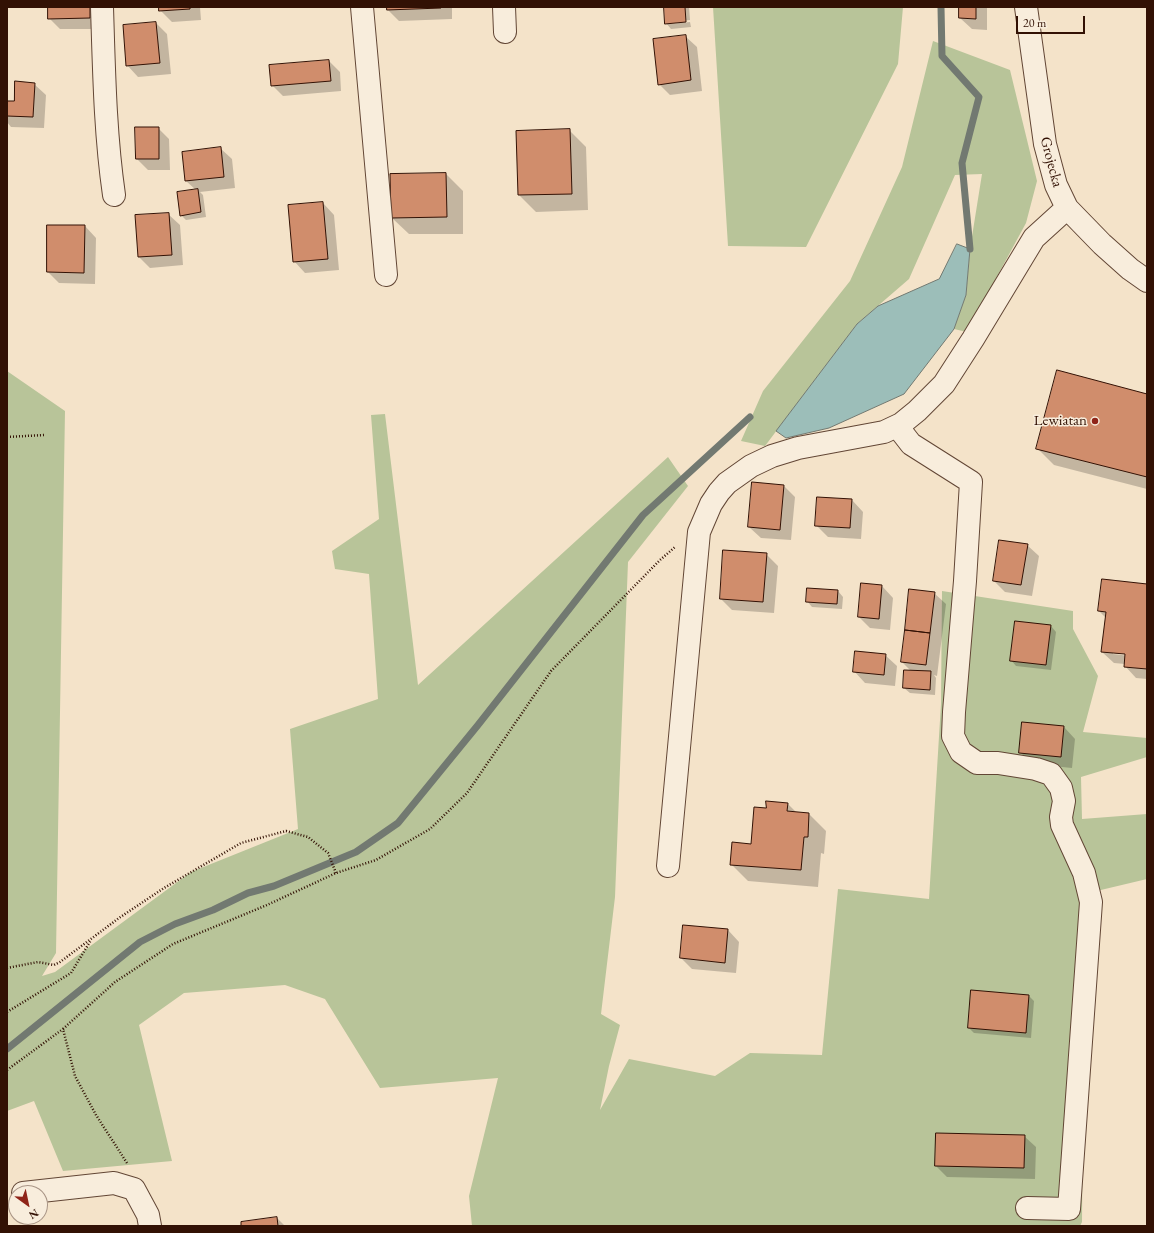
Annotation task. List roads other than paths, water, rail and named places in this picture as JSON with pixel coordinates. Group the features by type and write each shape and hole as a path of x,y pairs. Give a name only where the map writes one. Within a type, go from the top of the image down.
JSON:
{"street":[{"path":"102,7 104,75 110,168 114,195"},
{"path":"362,7 386,275"},
{"path":"504,7 505,32"},
{"name":"Grojecka","path":"1026,7 1045,144 1056,185 1067,208 1102,244 1130,269 1147,281"},
{"path":"668,866 699,532 711,504 727,483 751,466 772,456 798,448 884,432 901,424 917,411 944,384 974,339 1034,238 1067,208"},
{"path":"896,426 911,444 971,482 965,581 954,712 954,736 961,752 977,762 1005,764 1036,769 1051,774 1061,788 1064,801 1061,817 1062,825 1084,873 1091,902 1069,1209 1027,1208"},
{"path":"48,1190 114,1183 134,1189 148,1215 150,1226"}],"water":[{"path":"957,244 970,249 966,295 954,329 904,394 829,428 786,438 776,431 857,324 878,306 939,279"}],"waterway":[{"path":"941,7 942,56 979,97 962,163 970,249"},
{"path":"7,1049 140,942 175,924 213,910 248,893 274,886 356,852 398,823 478,725 643,515 750,417"}],"place":[{"name":"Lewiatan","path":"1095,421"}]}
